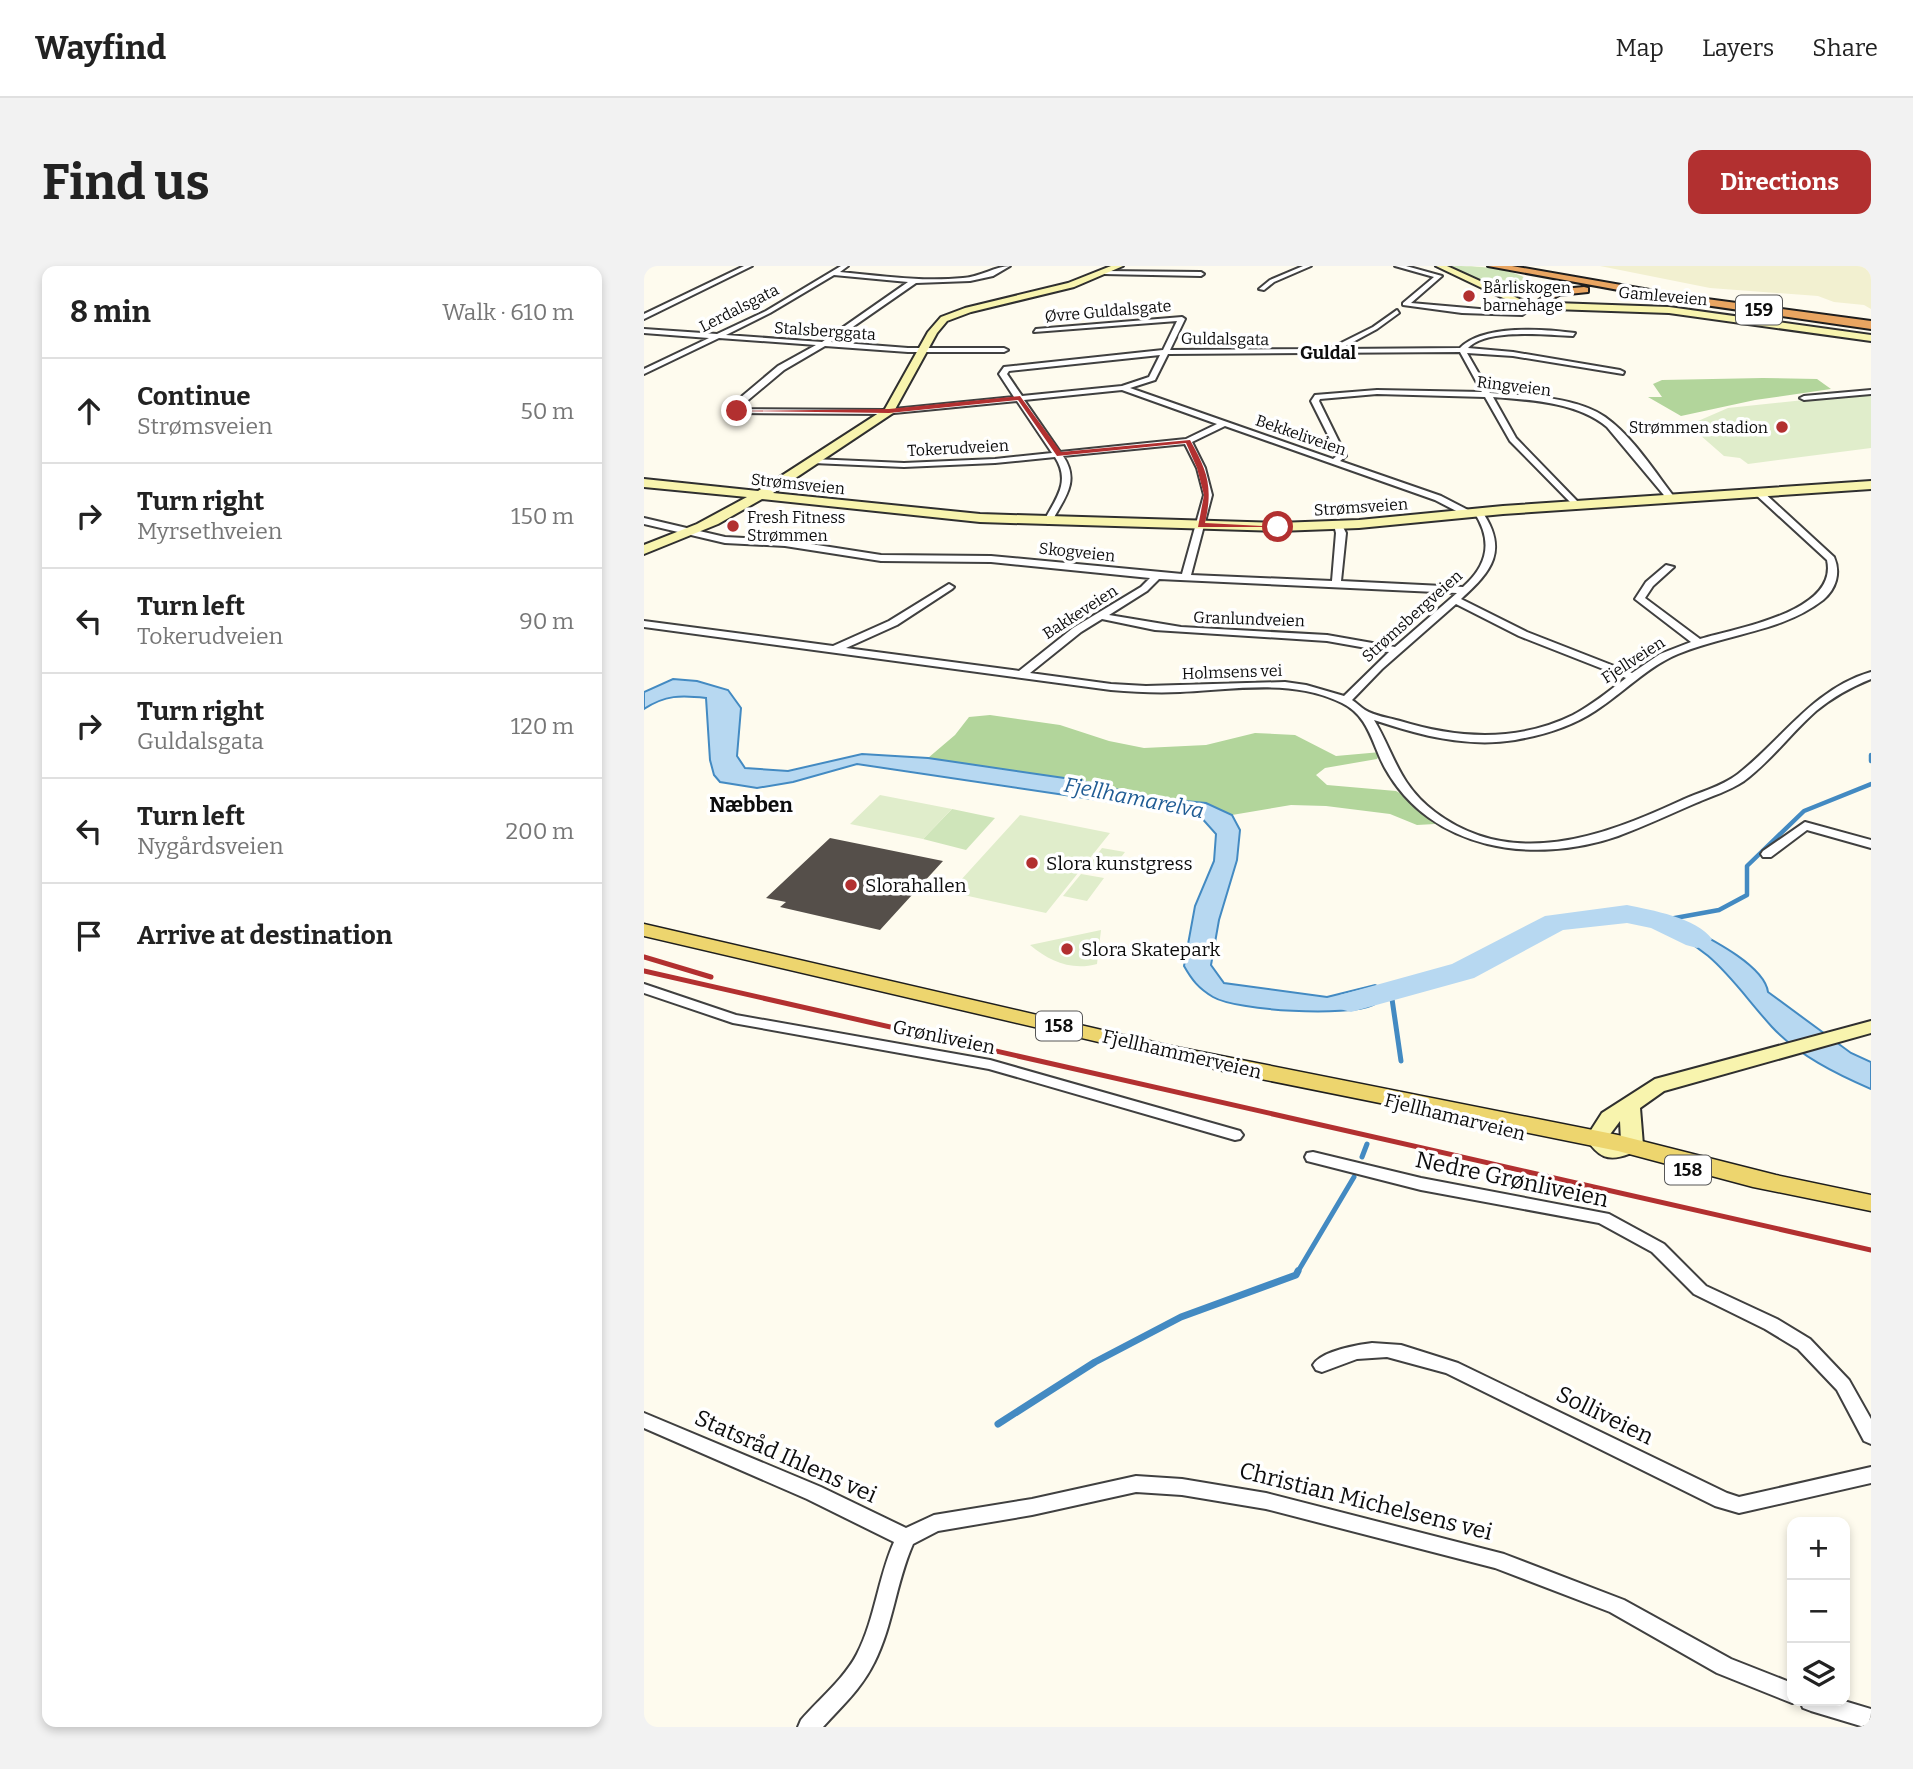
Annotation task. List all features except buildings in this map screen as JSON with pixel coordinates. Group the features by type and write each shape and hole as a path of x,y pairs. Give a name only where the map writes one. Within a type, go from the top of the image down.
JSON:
{"highway":[{"name":"159","path":"1496,266 1648,293 1871,323"},
{"path":"1496,266 1538,283 1538,291 1523,299"},
{"name":"159","path":"1518,266 1871,323"},
{"path":"1569,266 1615,283"},
{"path":"1544,302 1552,294 1573,290 1648,293"}],"main road":[{"path":"644,553 726,516 889,411 938,325 952,315 1055,290 1119,266"},
{"path":"1440,266 1492,292 1523,299"},
{"name":"Gamleveien","path":"1523,299 1576,306 1679,311 1871,338"},
{"name":"Strømsveien","path":"644,483 937,515 1201,525 1338,525 1473,512 1871,485"},
{"name":"Fjellhammerveien","path":"644,920 706,936 755,953"},
{"name":"Fjellhammerveien","path":"644,930 755,953 1070,1029 1366,1094"},
{"path":"1613,1145 1614,1112 1629,1105 1646,1091 1662,1084 1871,1027"},
{"name":"Fjellhamarveien","path":"1366,1094 1613,1145 1699,1172 1767,1181 1871,1202"},
{"path":"1613,1145 1632,1116 1629,1105"}],"street":[{"path":"644,317 749,266"},
{"name":"Lerdalsgata","path":"644,372 768,312 845,266"},
{"path":"833,273 917,279 976,278 1007,266"},
{"path":"1262,289 1272,281 1308,266"},
{"path":"1398,266 1439,276 1405,304 1462,311 1522,313"},
{"path":"1105,273 1201,274"},
{"path":"917,279 822,345 767,379 737,405 737,411 889,411 1124,388 1152,377 1167,352"},
{"path":"1330,353 1397,312"},
{"name":"Øvre Guldalsgate","path":"1036,331 1182,319 1167,352"},
{"name":"Stalsberggata","path":"644,331 924,351 1004,350"},
{"path":"1573,334 1484,336 1469,341 1462,350 1513,439 1576,505"},
{"name":"Guldalsgata","path":"1048,521 1067,480 1066,469 1003,374 1007,369 1167,352 1330,353 1462,350 1513,354 1620,372"},
{"name":"Bekkeliveien","path":"1124,388 1473,512"},
{"path":"1804,398 1871,392"},
{"name":"Ringveien","path":"1335,461 1342,456 1318,411 1316,398 1379,394 1486,394 1524,398 1596,415 1671,498"},
{"name":"Tokerudveien","path":"813,461 928,465 1059,455 1188,441 1225,424"},
{"path":"1186,576 1208,495 1201,468 1188,441"},
{"name":"Fjellveien","path":"1366,714 1443,735 1510,737 1562,724 1589,710 1665,655 1811,604 1826,592 1834,576 1834,568 1824,550 1758,492"},
{"name":"Strømsbergveien","path":"1346,700 1397,650 1481,576 1491,552 1491,536 1473,512"},
{"name":"Skogveien","path":"644,521 725,540 785,543 881,558 992,559 1157,576 1465,590"},
{"path":"1336,584 1340,533 1338,525"},
{"path":"1669,568 1649,584 1640,599 1699,643"},
{"name":"Bakkeveien","path":"1021,675 1077,629 1144,589 1157,576"},
{"path":"832,650 892,623 950,587"},
{"path":"1455,600 1523,635 1633,677"},
{"name":"Granlundveien","path":"1101,616 1150,628 1314,637 1397,650"},
{"name":"Holmsens vei","path":"644,624 1153,690 1278,684 1309,689 1346,700 1366,714"},
{"path":"1366,714 1391,768 1424,810 1445,825 1490,844 1548,847 1618,832 1742,777 1811,708 1849,683 1871,675"},
{"path":"1767,854 1805,826 1871,844"},
{"name":"Grønliveien","path":"644,988 733,1019 990,1065 1235,1135"},
{"name":"Nedre Grønliveien","path":"1313,1157 1420,1184 1603,1218 1658,1248 1700,1290 1771,1324 1804,1344 1843,1385 1871,1436"},
{"name":"Solliveien","path":"1322,1365 1346,1353 1371,1348 1405,1352 1452,1368 1739,1505 1871,1475"},
{"name":"Statsråd Ihlens vei","path":"644,1420 814,1493 906,1538"},
{"name":"Christian Michelsens vei","path":"906,1538 934,1523 1031,1507 1136,1484 1182,1487 1242,1497 1330,1516 1497,1560 1617,1606 1724,1666 1787,1691"},
{"path":"809,1727 866,1659 884,1612 893,1564 906,1538"},
{"path":"1828,1706 1871,1719"}],"shaded area":[{"path":"1600,266 1871,266 1871,309 1864,305 1834,302 1818,296 1710,288"}],"green space":[{"path":"1446,266 1504,270 1526,278 1535,284 1535,288 1526,293 1503,292"},
{"path":"1817,379 1831,389 1755,400 1681,416 1648,397 1662,397 1653,384 1662,380"},
{"name":"Strømmen stadion","path":"1871,393 1871,448 1748,464 1740,458 1724,456 1692,428 1698,421 1728,408"},
{"path":"990,715 1060,725 1109,741 1144,748 1206,745 1255,733 1295,735 1336,756 1381,752 1377,759 1325,768 1316,775 1327,785 1396,791 1453,823 1417,825 1390,814 1326,806 1291,805 1232,815 1206,803 1152,798 1078,780 928,758 955,735 969,717"},
{"path":"880,795 952,809 923,839 850,824"},
{"path":"952,809 995,818 966,850 923,839"},
{"name":"Slora kunstgress","path":"1020,815 1110,833 1046,913 950,892"},
{"path":"1102,848 1125,852 1109,873 1087,868"},
{"path":"1081,874 1104,878 1087,901 1063,896"},
{"name":"Slora Skatepark","path":"1101,930 1097,964 1078,966 1061,963 1030,945"}],"water":[{"path":"673,679 697,681 728,690 741,708 737,756 745,768 788,771 862,754 928,758 1078,780 1152,798 1206,803 1232,815 1240,830 1237,860 1219,920 1211,965 1224,983 1327,997 1375,985 1391,992 1373,1005 1360,1009 1292,1011 1226,1002 1199,987 1184,966 1195,906 1214,861 1216,834 1199,815 857,764 793,782 757,788 720,782 714,775 710,760 706,698 674,697 644,709 644,692"},
{"path":"1671,918 1742,959 1764,981 1768,992 1851,1053 1871,1062 1871,1089 1806,1055 1772,1027 1706,954 1672,933 1651,926"}],"waterway":[{"path":"1871,755 1871,761"},
{"path":"1664,920 1719,910 1747,895 1747,866 1804,811 1871,784"},
{"name":"Fjellhamarelva","path":"1351,1002 1463,971 1556,922 1627,914 1660,921 1697,939"},
{"path":"1660,921 1668,918"},
{"path":"1391,992 1401,1061"},
{"path":"1362,1157 1367,1144"},
{"path":"1297,1273 1354,1177"},
{"path":"998,1424 1095,1362 1181,1317 1297,1273"}],"railway":[{"path":"644,957 711,977"},
{"path":"644,971 1871,1250"}],"place":[{"name":"Bårliskogen barnehage","path":"1469,296"},
{"name":"Strømmen stadion","path":"1782,427"},
{"name":"Fresh Fitness Strømmen","path":"733,526"},
{"name":"Slora kunstgress","path":"1032,863"},
{"name":"Slorahallen","path":"851,885"},
{"name":"Slora Skatepark","path":"1067,949"}],"district":[{"name":"Guldal","path":"1328,353"},
{"name":"Næbben","path":"751,805"}],"route":[{"path":"737,411 889,411 1020,398 1059,455 1188,441 1201,468 1208,495 1201,525 1278,527"}]}
